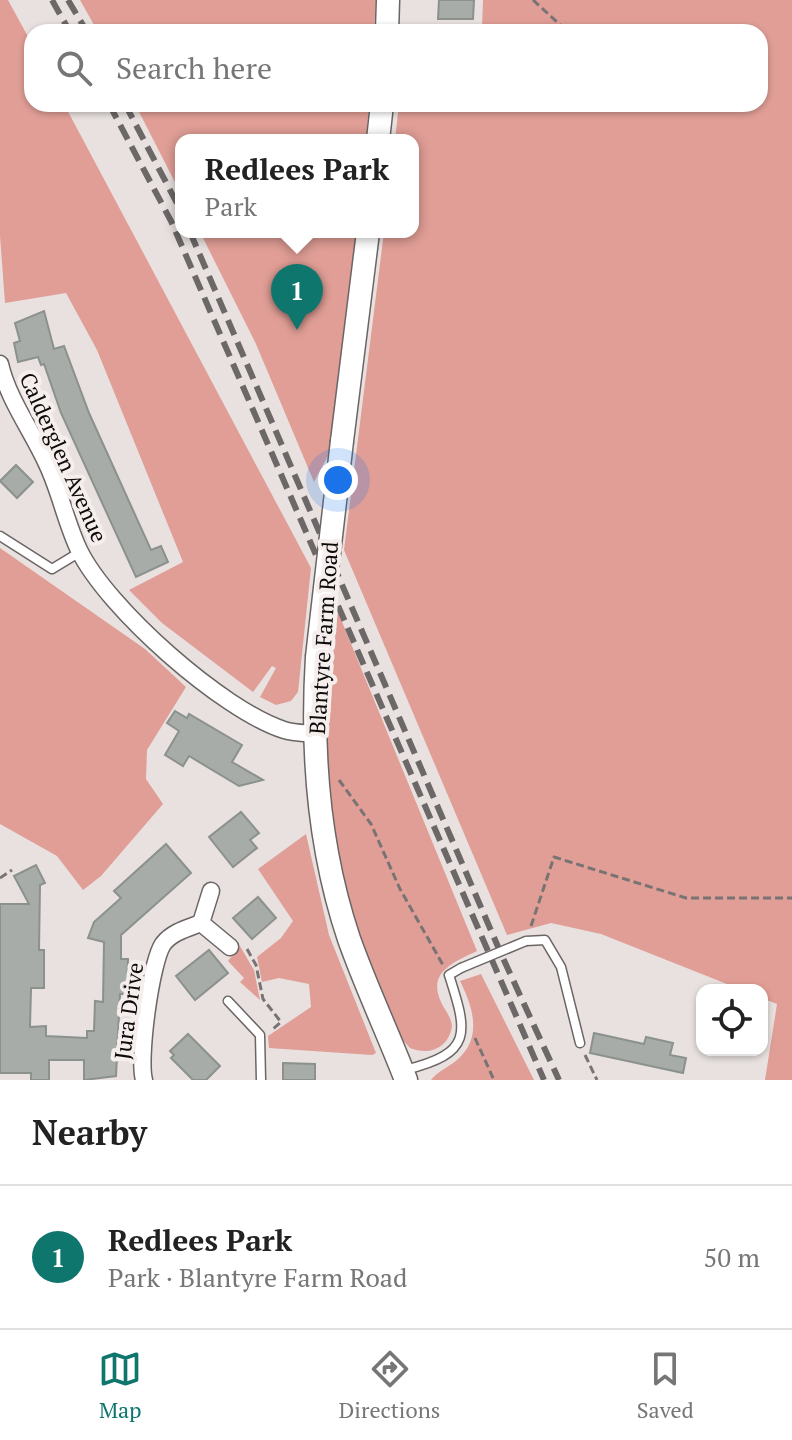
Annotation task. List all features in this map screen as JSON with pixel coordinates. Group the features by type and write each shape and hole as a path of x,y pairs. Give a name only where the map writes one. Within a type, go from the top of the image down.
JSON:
{"main road":[{"path":"387,24 388,0"},
{"path":"379,134 381,112"},
{"name":"Blantyre Farm Road","path":"367,238 317,657 315,761 323,832 339,904 360,969 404,1075"}],"street":[{"name":"Calderglen Avenue","path":"0,364 48,465 80,552 119,605 150,638 220,693 271,725 286,731 314,734"},
{"path":"211,891 201,923 230,947"},
{"name":"Jura Drive","path":"144,1080 141,1057 155,962 163,944 173,935 201,923"}],"lane":[{"path":"0,536 52,569 80,552"},
{"path":"404,1075 437,1062 454,1049 464,1022 449,975 526,941 545,940 561,967 567,1002 580,1043"},
{"path":"228,1001 260,1035 261,1080"}],"path":[{"path":"533,0 559,24"},
{"path":"315,761 342,783 371,824 400,889 449,975"},
{"path":"526,941 554,857 686,898 792,898"},
{"path":"0,878 12,870"},
{"path":"230,947 233,949 240,942 247,949 256,965 263,999 281,1022 266,1035 260,1035"},
{"path":"464,1022 471,1029 494,1080"},
{"path":"580,1043 597,1080"}],"shaded area":[{"path":"0,0 8,0 24,29 24,112 68,112 311,568 298,692 291,701 276,705 260,697 276,668 272,666 253,692 162,623 129,590 183,562 97,350 66,293 5,303 0,236"},
{"path":"80,0 376,0 374,24 94,24"},
{"path":"483,0 792,0 792,1080 765,1080 777,1004 768,1000 768,984 727,984 601,934 551,923 507,935 344,550 383,238 419,238 419,134 396,134 398,112 768,112 768,24 482,24"},
{"path":"139,112 368,112 366,134 175,134 175,182"},
{"path":"203,238 355,238 329,454 314,482 256,344"},
{"path":"0,548 145,649 186,687 147,750 146,779 163,804 101,876 83,890 57,856 0,824"},
{"path":"338,612 477,951 452,964 440,976 438,992 452,1026 447,1040 431,1050 410,1048 398,1035 361,938 342,873 330,805 328,751"},
{"path":"306,834 329,935 376,1053 372,1055 269,1048 268,1036 311,1007 309,984 279,978 262,982 257,957 281,938 293,921 258,869"},
{"path":"240,946 254,970 260,1000 240,982 244,978 228,961"},
{"path":"481,974 534,1080 431,1080 457,1060 470,1042 472,1012 460,981"}],"building":[{"path":"439,0 474,0 473,19 438,19"},
{"path":"44,311 54,349 64,346 89,413 151,550 161,546 168,562 136,577 61,413 44,364 41,365 38,357 18,362 14,343 20,341 15,323"},
{"path":"16,465 33,482 17,498 0,481"},
{"path":"175,711 187,718 189,714 242,745 232,762 263,780 239,786 189,756 183,766 165,755 179,731 167,723"},
{"path":"241,812 259,833 250,840 257,848 233,867 209,837"},
{"path":"166,844 191,873 121,935 121,959 128,959 127,994 120,994 116,1076 84,1080 84,1060 49,1060 49,1080 31,1080 31,1073 0,1073 0,904 29,904 14,876 36,865 45,883 40,885 39,950 44,950 44,988 31,988 30,1027 46,1026 46,1036 87,1038 87,1031 94,1031 95,1001 103,1002 104,942 88,938 94,922 121,898 114,891"},
{"path":"258,897 276,918 252,939 233,918"},
{"path":"209,950 228,973 195,1000 176,976"},
{"path":"594,1033 644,1044 646,1037 673,1043 670,1055 686,1058 683,1073 590,1053"},
{"path":"188,1034 220,1066 206,1080 193,1080 171,1058 174,1055 170,1051"},
{"path":"283,1063 315,1064 315,1080 283,1080"}],"railway":[{"path":"52,0 66,24"},
{"path":"68,0 82,24"},
{"path":"113,112 175,230"},
{"path":"129,112 175,200"},
{"path":"178,238 544,1080"},
{"path":"193,238 502,956 559,1080"}],"place":[{"name":"Redlees Park","path":"297,330"}]}
